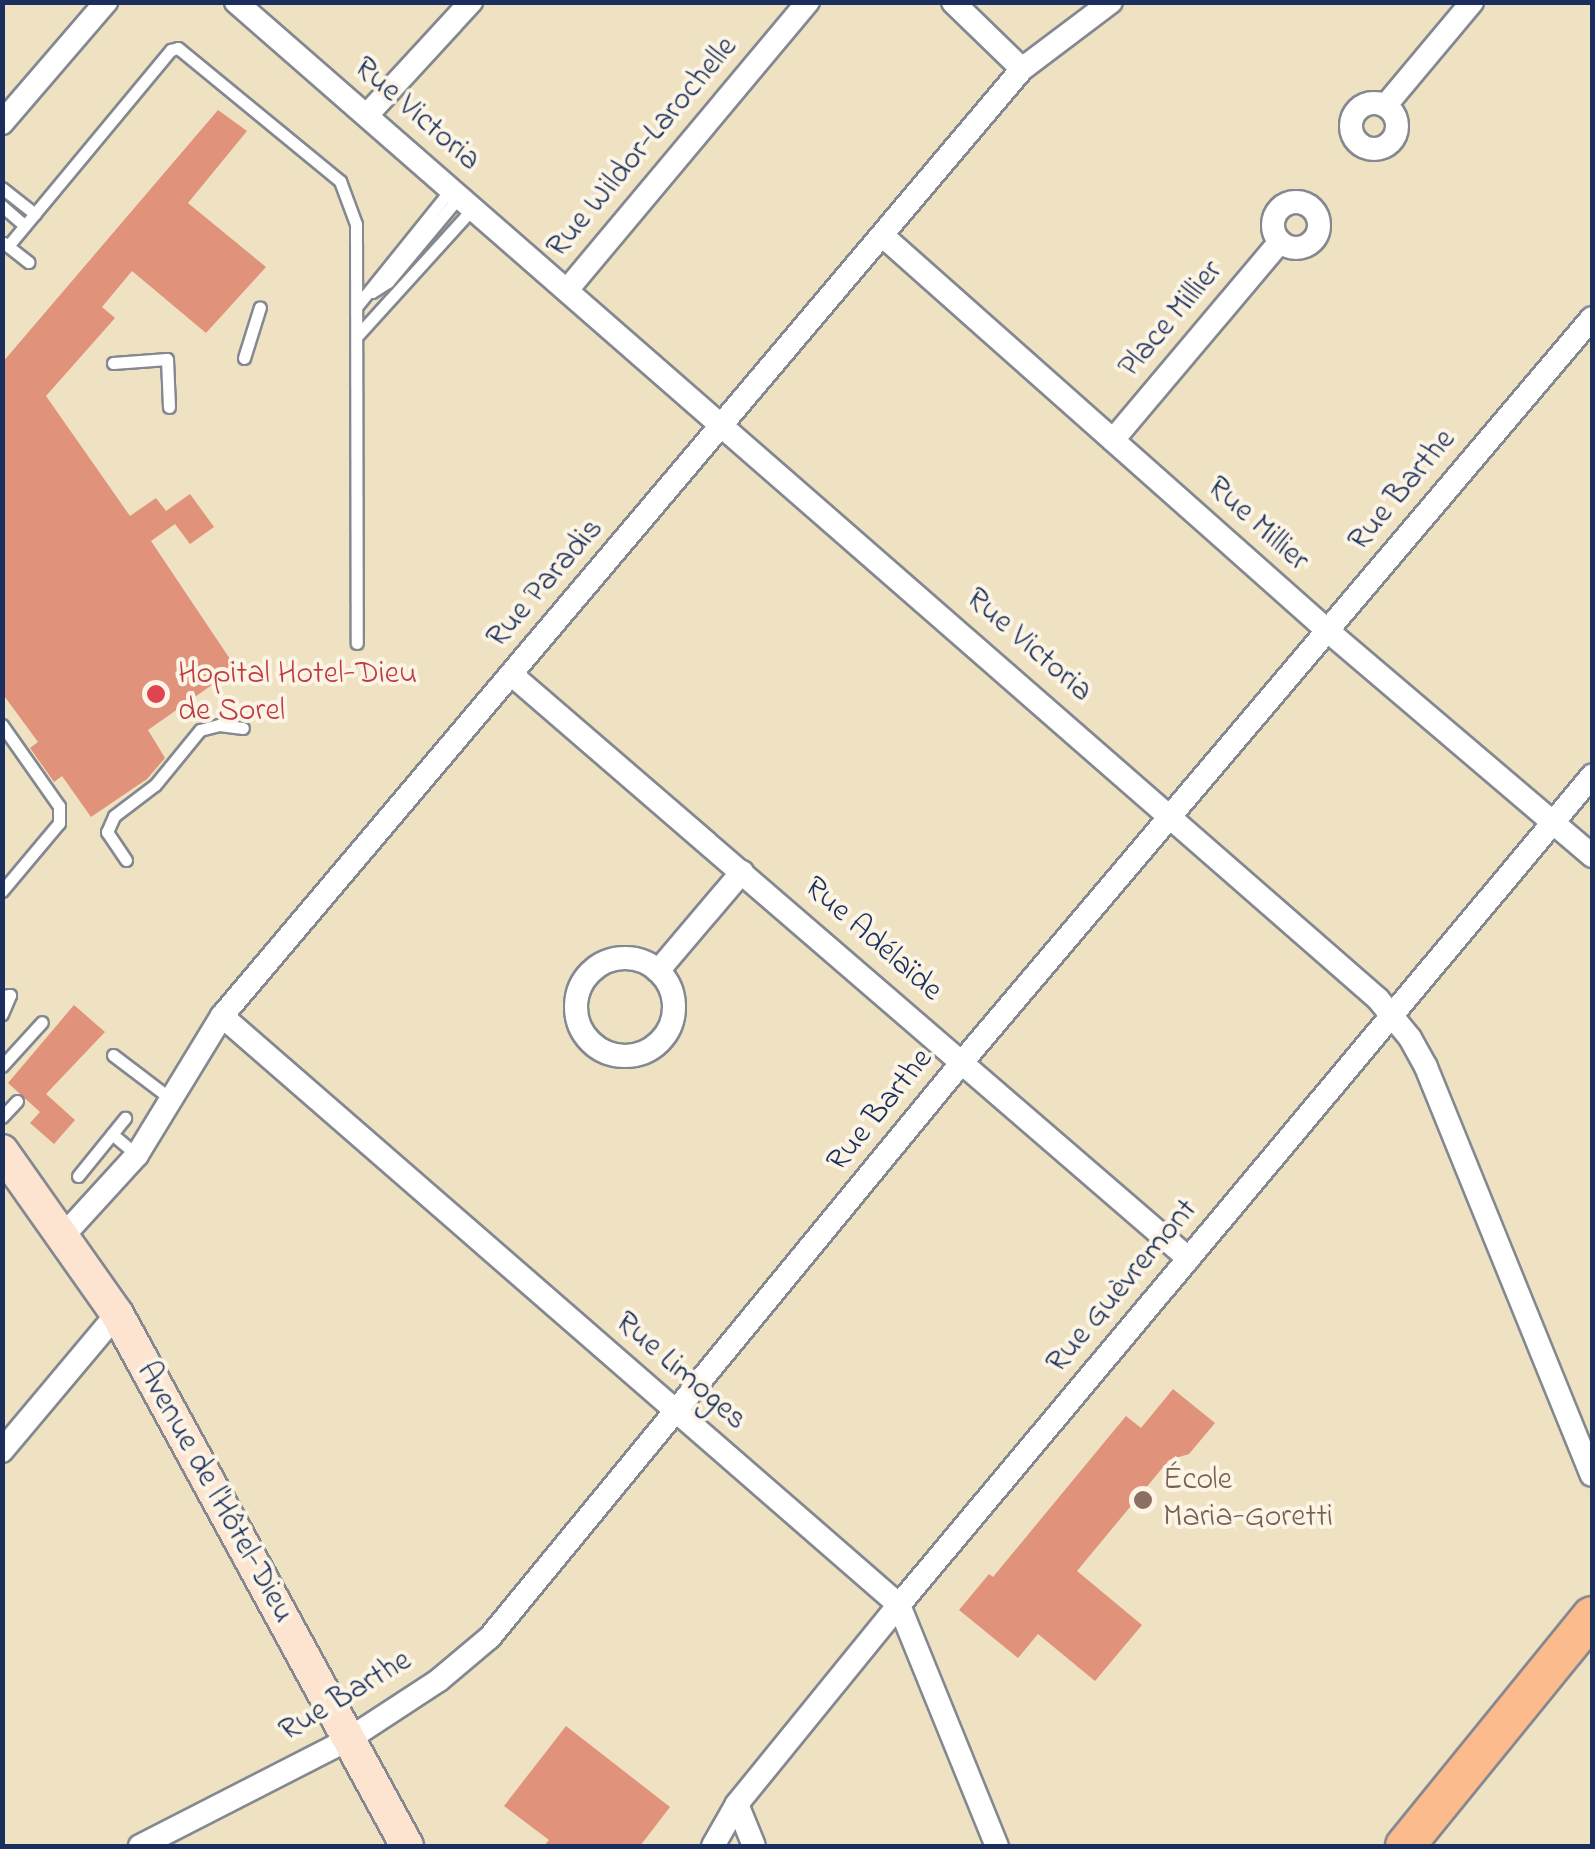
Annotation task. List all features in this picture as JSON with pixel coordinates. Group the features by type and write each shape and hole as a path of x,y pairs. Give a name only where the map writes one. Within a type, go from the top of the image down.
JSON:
{"main road":[{"path":"1422,1837 1592,1616"}],"street":[{"path":"2,123 106,2"},
{"name":"Rue Victoria","path":"236,2 1172,815 1393,1015 1434,1086 1592,1475"},
{"path":"367,115 471,2"},
{"name":"Rue Wildor-Larochelle","path":"567,290 808,2"},
{"path":"953,2 1022,68"},
{"name":"Rue Paradis","path":"63,1236 137,1154 222,1016 726,426 1022,68 1111,2"},
{"path":"1386,105 1472,2"},
{"name":"Rue Millier","path":"883,236 1328,631 1556,820 1592,856"},
{"name":"Place Millier","path":"1113,440 1280,242"},
{"name":"Rue Barthe","path":"140,1846 349,1739 439,1680 490,1637 963,1061 1592,318"},
{"name":"Rue Adélaïde","path":"511,674 1188,1259"},
{"name":"Rue Guèvremont","path":"713,1846 736,1804 1592,776"},
{"path":"658,971 742,872"},
{"path":"613,958 645,962 658,971 674,1000 668,1032 644,1054 628,1057 596,1048 584,1036 575,1006 586,976 613,958"},
{"name":"Rue Limoges","path":"222,1016 899,1606 998,1846"},
{"name":"Avenue de l'Hôtel-Dieu","path":"2,1150 116,1314 406,1846"},
{"path":"2,1451 116,1314"},
{"path":"736,1804 754,1846"}],"lane":[{"path":"28,262 5,244 25,226 171,50 184,49 340,181 356,224 357,643"},
{"path":"2,188 35,214"},
{"path":"357,306 388,282 461,198"},
{"path":"358,336 461,198"},
{"path":"2,206 25,226"},
{"path":"244,358 260,307"},
{"path":"113,363 167,359 169,407"},
{"path":"126,860 107,832 114,816 155,784 200,730 219,724 243,728"},
{"path":"2,725 59,806 59,822 2,891"},
{"path":"2,996 10,995 2,1014"},
{"path":"2,1066 42,1022"},
{"path":"113,1055 171,1099"},
{"path":"2,1117 17,1100"},
{"path":"78,1176 125,1118"},
{"path":"112,1134 137,1154"}],"building":[{"path":"218,110 247,131 188,203 266,267 206,333 132,271 102,307 115,318 46,396 130,516 156,498 166,511 190,494 214,527 190,544 175,524 151,541 236,668 148,730 165,758 147,779 91,817 62,776 54,782 30,748 38,742 2,693 2,363"},
{"path":"74,1005 105,1032 46,1094 75,1120 54,1144 30,1123 40,1112 8,1083"},
{"path":"1173,1389 1215,1423 1189,1454 1169,1460 1077,1571 1142,1625 1095,1681 1038,1634 1018,1658 959,1610 989,1574 993,1577 1126,1416 1141,1428"},
{"path":"566,1726 670,1807 640,1846 544,1846 549,1840 504,1806"}],"place":[{"name":"Hopital Hotel-Dieu de Sorel","path":"156,694"},
{"name":"École Maria-Goretti","path":"1143,1500"}]}
